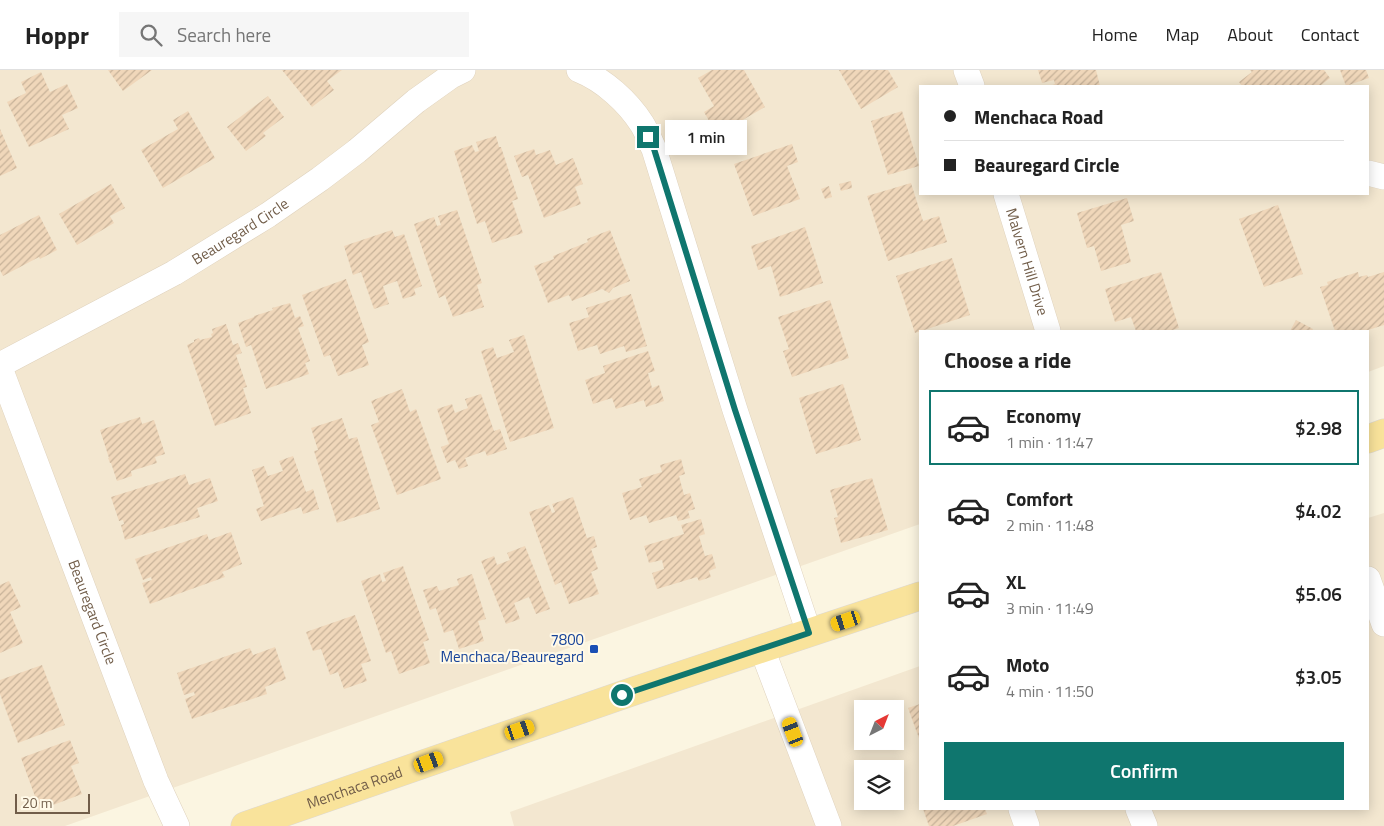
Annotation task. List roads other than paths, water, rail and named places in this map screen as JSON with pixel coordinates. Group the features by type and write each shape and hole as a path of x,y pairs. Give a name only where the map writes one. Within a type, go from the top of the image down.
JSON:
{"main road":[{"path":"1369,439 1384,434"},
{"name":"Menchaca Road","path":"246,826 634,691 919,596"}],"street":[{"name":"Beauregard Circle","path":"177,826 156,781 0,367 174,273 268,215 320,179 416,101 451,76 463,70"},
{"path":"579,70 605,86 625,104 642,124 654,149 735,410 809,633"},
{"path":"966,70 972,85"},
{"path":"1369,173 1384,177"},
{"name":"Malvern Hill Drive","path":"1006,195 1048,330"},
{"path":"1369,582 1384,624"},
{"path":"762,649 830,826"},
{"path":"1021,810 1027,826"},
{"path":"1138,810 1145,826"}],"place":[{"name":"7800 Menchaca/Beauregard","path":"594,649"}]}
